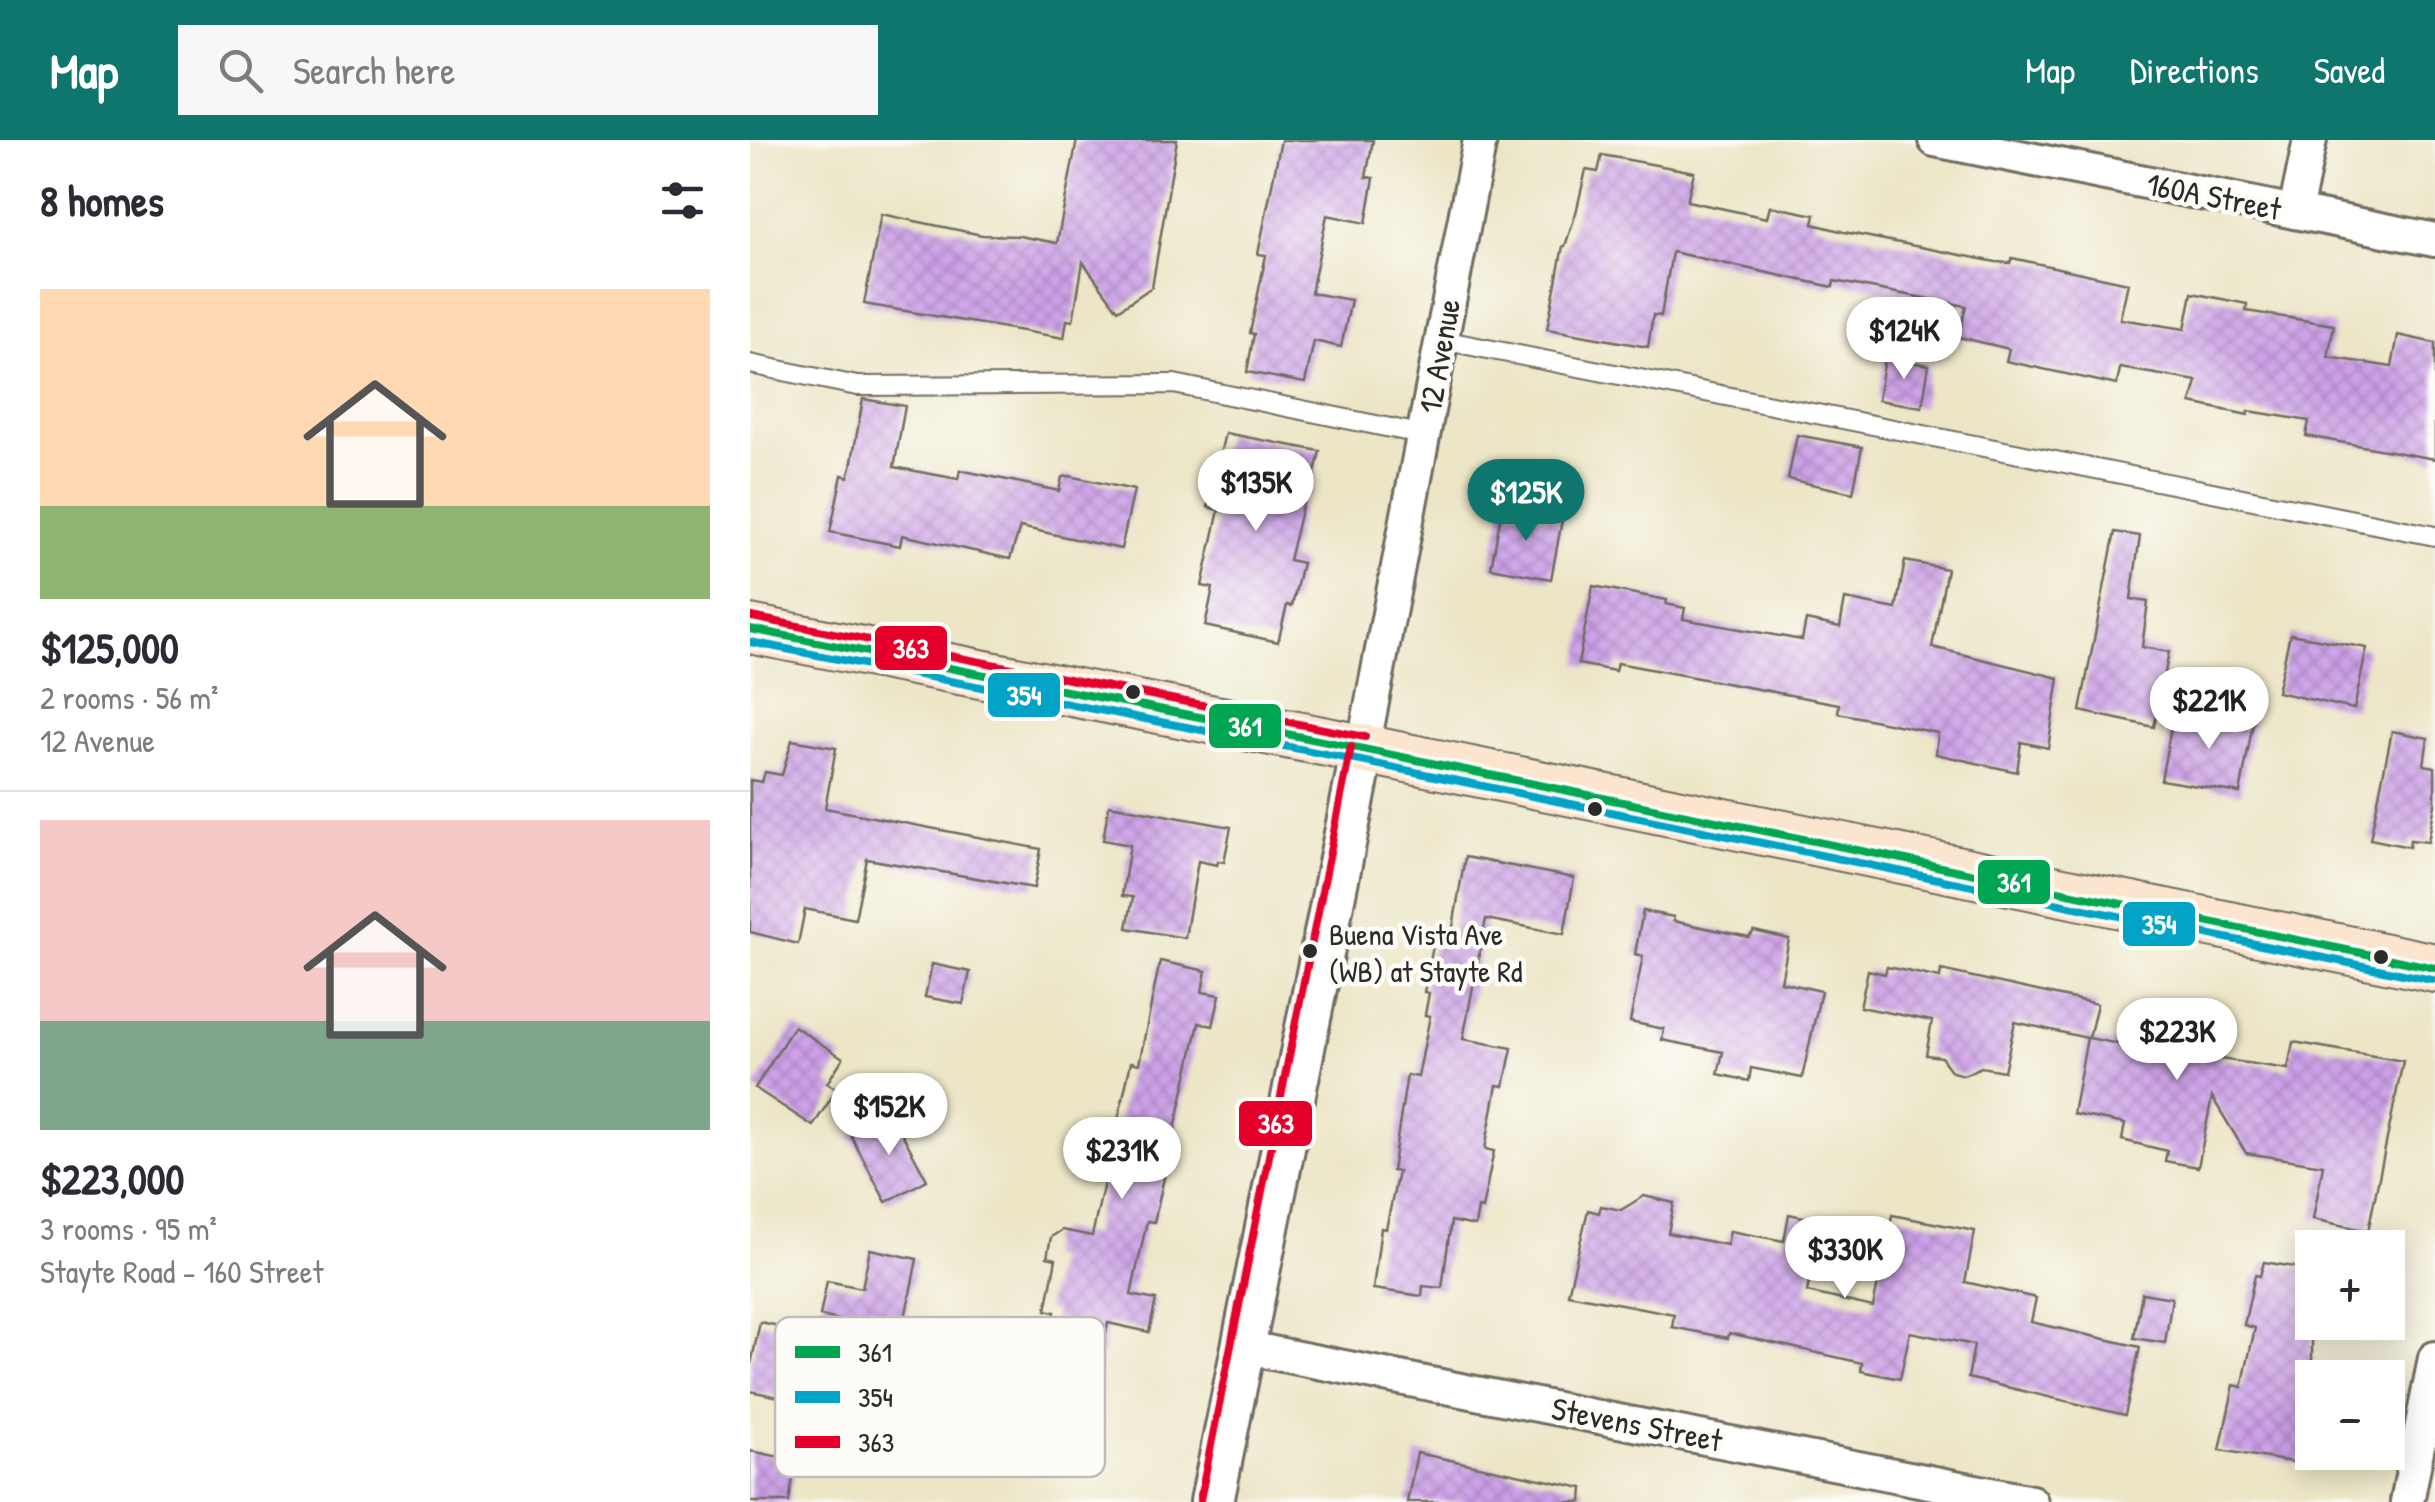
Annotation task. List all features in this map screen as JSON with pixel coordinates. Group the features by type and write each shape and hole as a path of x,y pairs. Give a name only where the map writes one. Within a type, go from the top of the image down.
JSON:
{"main road":[{"path":"750,629 1363,749 2435,968"}],"street":[{"name":"12 Avenue","path":"1363,749 1480,140"},
{"name":"160A Street","path":"1935,140 2435,240"},
{"path":"2295,212 2310,140"},
{"path":"1212,1502 1363,749"},
{"name":"Stevens Street","path":"1242,1347 2031,1502"},
{"path":"2407,1502 2435,1358"}],"lane":[{"path":"1442,340 2435,536"},
{"path":"750,364 856,386 1174,384 1425,435"}],"building":[{"path":"1077,140 1177,140 1152,287 1118,310 1083,262 1073,321 1067,320 1064,338 864,304 881,214 982,235 1057,243"},
{"path":"1281,140 1373,140 1366,177 1374,178 1366,223 1327,215 1311,293 1351,300 1341,347 1314,341 1305,383 1247,372 1254,334 1250,333 1266,255 1258,254"},
{"path":"1602,155 1694,172 1687,201 1767,218 1770,206 1815,215 1813,224 1844,232 1996,262 2010,263 2012,258 2128,283 2120,319 2185,329 2192,293 2247,304 2246,311 2334,325 2328,357 2392,367 2398,335 2435,343 2435,459 2306,436 2309,421 2249,411 2248,415 2191,403 2197,381 2120,368 2117,385 2006,361 2009,349 1959,337 1966,306 1834,281 1833,287 1672,252 1661,316 1653,315 1648,347 1547,329 1563,246 1586,170 1598,172"},
{"path":"1885,358 1929,365 1922,407 1878,400"},
{"path":"863,399 905,406 894,467 958,479 960,470 1059,491 1062,477 1069,476 1134,490 1121,549 1020,527 1010,559 902,535 900,546 830,532 842,475 848,477 851,467"},
{"path":"1225,433 1320,451 1289,560 1302,563 1278,642 1205,626 1213,588 1202,586 1219,510 1208,507"},
{"path":"1797,435 1862,447 1853,493 1788,479"},
{"path":"1502,509 1562,520 1551,579 1491,568"},
{"path":"2115,532 2140,536 2131,599 2148,602 2142,647 2169,652 2154,727 2080,711"},
{"path":"1905,561 1947,569 1932,647 2059,678 2048,748 2021,742 2017,772 1936,754 1938,733 1838,713 1839,704 1617,663 1615,671 1578,664 1593,586 1667,600 1666,604 1685,608 1683,619 1802,640 1806,620 1840,627 1845,599 1896,609"},
{"path":"2290,634 2367,648 2354,709 2277,692"},
{"path":"2217,712 2254,718 2240,793 2161,780 2173,717 2215,725"},
{"path":"2392,731 2428,738 2424,765 2435,767 2435,805 2428,842 2410,840 2409,847 2370,839"},
{"path":"792,740 836,748 825,808 1041,849 1034,888 867,859 855,919 805,909 798,944 750,932 750,780 762,782 765,772 782,775"},
{"path":"1109,805 1231,827 1224,862 1218,861 1217,865 1198,861 1185,938 1127,928 1133,897 1122,896 1130,845 1103,840"},
{"path":"1465,857 1574,878 1564,934 1486,919 1463,1039 1512,1048 1504,1086 1497,1085 1485,1149 1494,1151 1482,1209 1478,1208 1475,1226 1451,1221 1442,1288 1423,1286 1422,1296 1373,1289 1381,1228 1386,1229 1398,1172 1392,1171 1407,1075 1418,1077 1430,1016 1425,1015 1429,993 1424,992 1436,930 1452,933"},
{"path":"1643,911 1749,937 1754,931 1789,939 1781,982 1821,991 1802,1078 1751,1068 1749,1081 1718,1074 1723,1052 1662,1040 1664,1029 1630,1022 1643,956 1635,954"},
{"path":"1160,961 1206,971 1202,992 1220,995 1213,1026 1199,1023 1154,1222 1147,1221 1131,1295 1156,1300 1149,1332 1108,1323 1105,1338 1105,1317 1054,1317 1055,1312 1046,1310 1056,1259 1047,1257 1051,1237 1062,1230 1092,1236 1131,1062 1139,1064"},
{"path":"932,964 970,972 963,1004 925,997"},
{"path":"1887,967 1940,978 1941,970 2097,1004 2089,1038 2143,1049 2148,1046 2183,1053 2190,1022 2226,1029 2220,1059 2288,1069 2293,1042 2403,1061 2368,1230 2313,1219 2323,1165 2246,1153 2212,1097 2198,1167 2165,1161 2167,1151 2122,1140 2125,1124 2073,1114 2087,1038 2015,1022 2004,1071 1981,1067 1964,1075 1952,1072 1941,1057 1926,1055 1932,1021 1860,1007 1868,970 1885,974"},
{"path":"794,1026 843,1058 827,1083 837,1089 813,1126 755,1088"},
{"path":"892,1115 927,1180 886,1202 851,1136"},
{"path":"1644,1196 1674,1203 1668,1233 1727,1245 1730,1231 1784,1241 1789,1214 1821,1221 1807,1292 1873,1307 1892,1215 1975,1231 1965,1282 2036,1298 2031,1322 2140,1347 2125,1415 1968,1378 1974,1345 1910,1332 1900,1379 1861,1371 1862,1363 1729,1333 1728,1338 1672,1327 1674,1314 1568,1294 1588,1210 1599,1213 1601,1206 1621,1210"},
{"path":"870,1249 917,1259 905,1317 820,1316 827,1281 862,1288"},
{"path":"2264,1262 2295,1267 2295,1340 2312,1340 2312,1360 2295,1360 2295,1462 2220,1450 2234,1385 2242,1387 2255,1328 2244,1325 2255,1275 2260,1276"},
{"path":"2142,1293 2172,1298 2165,1343 2134,1338"},
{"path":"760,1322 775,1325 775,1396 750,1391 750,1369"},
{"path":"750,1451 775,1456 775,1477 793,1477 789,1502 750,1502"},
{"path":"1417,1453 1583,1488 1582,1502 1407,1502"}],"transit line":[{"name":"363","path":"752,617 1365,737"},
{"name":"361","path":"750,629 1363,749 2435,968"},
{"name":"354","path":"750,642 1361,761 2432,980"},
{"name":"363","path":"1200,1500 1351,747"}],"place":[{"name":"Buena Vista Ave (WB) at Stayte Rd","path":"1310,951"}]}
